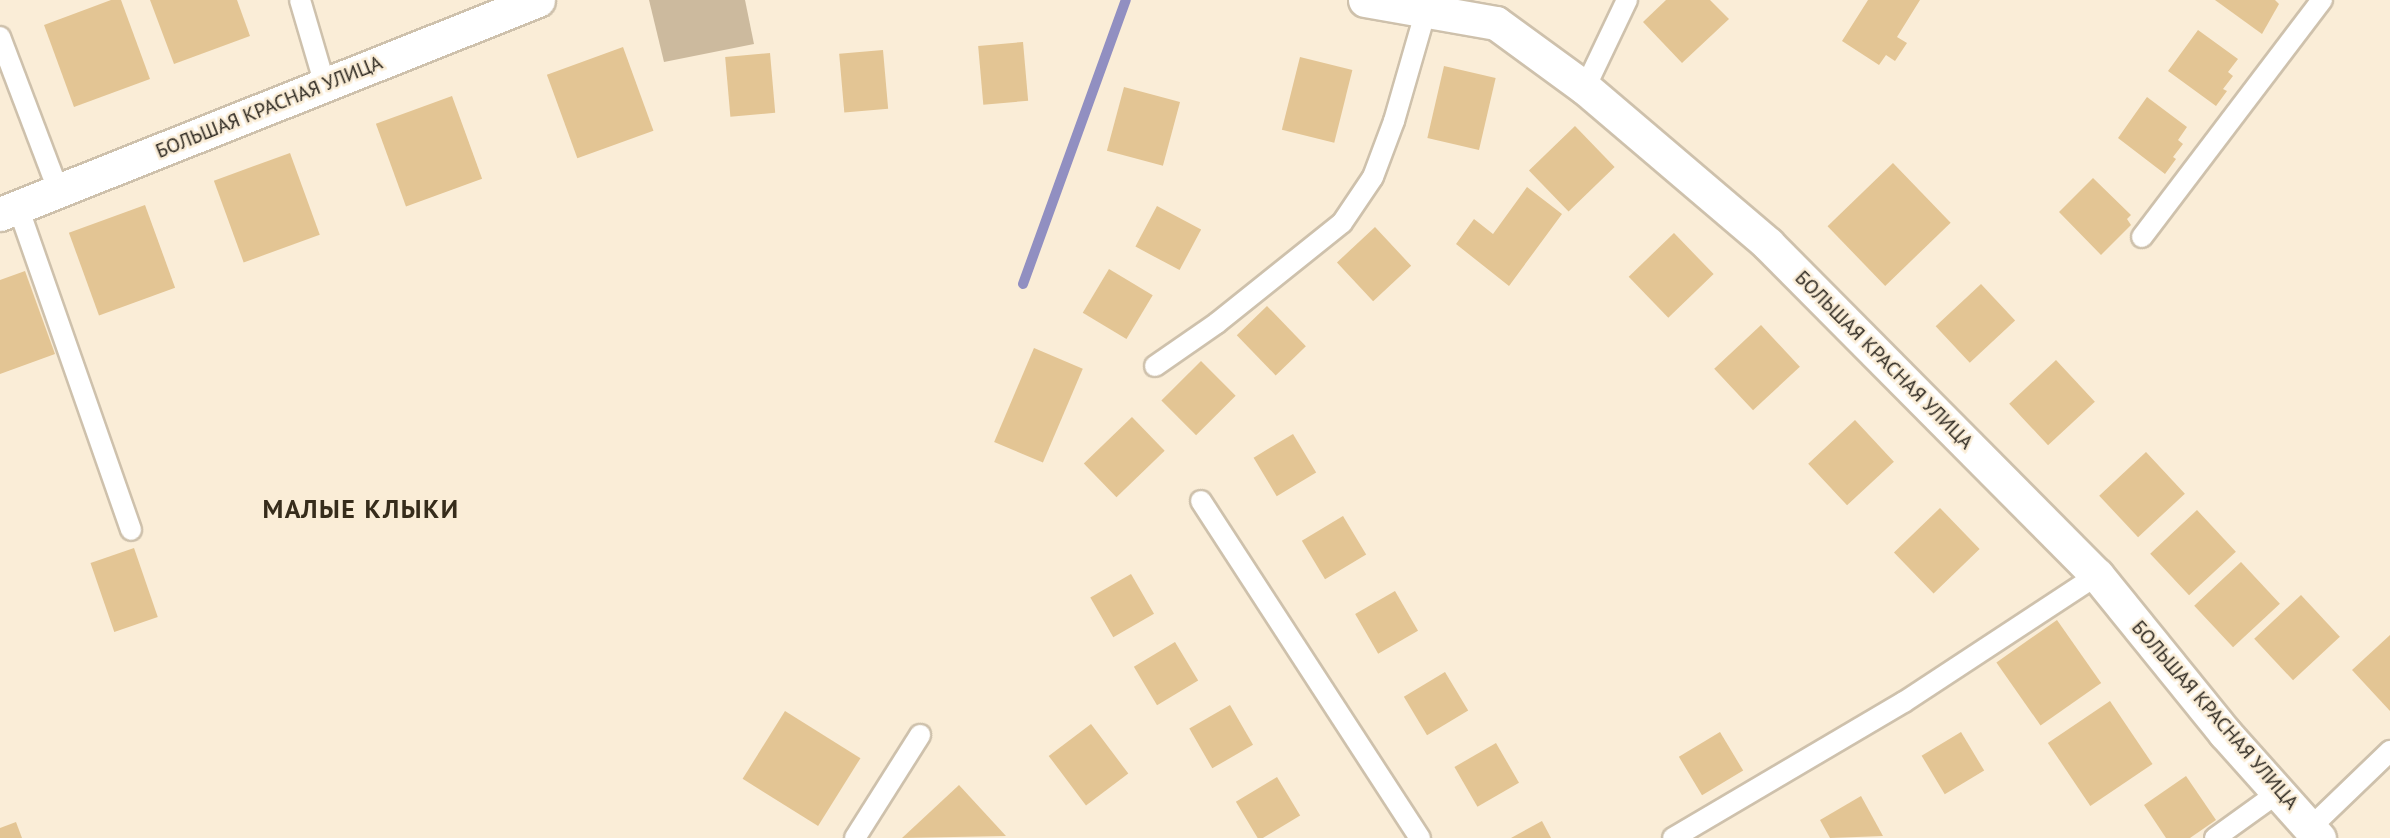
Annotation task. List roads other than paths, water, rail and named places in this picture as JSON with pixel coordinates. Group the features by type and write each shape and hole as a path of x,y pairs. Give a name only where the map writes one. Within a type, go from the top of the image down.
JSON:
{"street":[{"name":"БОЛЬШАЯ КРАСНАЯ УЛИЦА","path":"9,210 538,0"},
{"name":"БОЛЬШАЯ КРАСНАЯ УЛИЦА","path":"1365,0 1496,23 1585,88 1768,244 2097,575 2225,733 2315,832"}],"lane":[{"path":"300,0 325,85"},
{"path":"1585,88 1627,0"},
{"path":"2142,237 2322,0"},
{"path":"1155,366 1217,323 1342,223 1373,177 1394,121 1426,10"},
{"path":"0,37 58,190"},
{"path":"9,210 131,530"},
{"path":"1201,501 1420,838"},
{"path":"1673,838 1904,702 2097,575"},
{"path":"855,838 920,735"},
{"path":"2315,832 2390,751"},
{"path":"2215,838 2279,792"}],"waterway":[{"path":"1023,284 1126,0"}],"district":[{"name":"МАЛЫЕ КЛЫКИ","path":"361,509"}]}
